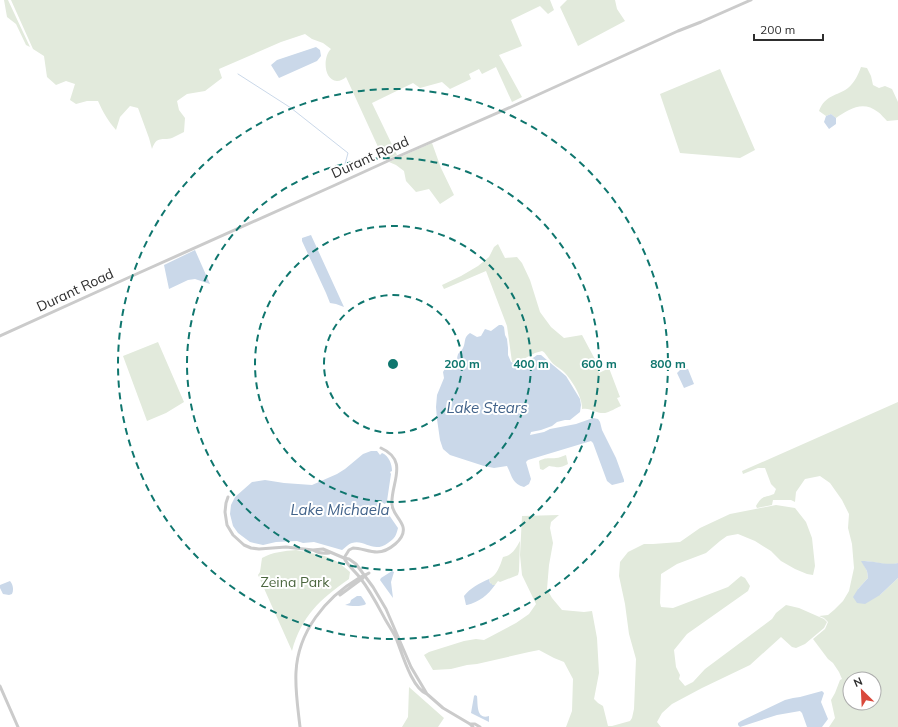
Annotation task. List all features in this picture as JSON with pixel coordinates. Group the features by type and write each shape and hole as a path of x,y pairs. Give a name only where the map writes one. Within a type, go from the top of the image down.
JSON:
{"street":[{"name":"Durant Road","path":"0,336 390,160 490,117 678,31 751,0"},
{"path":"344,558 349,550 353,548 374,552 384,551 397,543 403,535 403,526 395,513 392,504 397,465 394,458 388,451 381,448"},
{"path":"228,497 225,508 225,516 229,530 241,543 250,548 259,549 286,547 313,550 323,549 352,560 365,575 387,611 413,671 427,694"},
{"path":"344,558 361,578 392,630 408,669 421,690 443,708 473,727"},
{"path":"300,727 296,675 298,654 309,626 329,603 365,575 370,573"},
{"path":"0,686 18,727"},
{"path":"470,724 475,724 480,727"}],"green space":[{"path":"4,0 8,0 30,47 26,45 16,24 7,17"},
{"path":"11,0 550,0 554,10 548,14 540,6 511,20 522,46 499,55 522,97 512,102 496,67 482,74 479,69 469,74 471,79 450,89 442,82 420,88 413,83 372,103 397,155 386,160 379,149 346,77 337,81 332,80 329,77 326,62 328,52 331,49 305,34 281,42 219,69 222,78 205,91 187,94 177,101 179,110 185,118 184,132 172,138 158,140 152,149 138,108 130,106 120,117 116,130 98,101 87,101 76,104 70,100 75,84 66,81 56,85 47,77 44,56 33,49"},
{"path":"567,0 615,0 617,9 625,21 578,46 560,7"},
{"path":"861,67 867,68 873,85 879,88 885,86 892,89 898,102 898,120 887,121 872,108 862,106 851,109 836,118 831,114 826,116 819,111 828,99 844,91 850,86"},
{"path":"720,69 755,150 740,158 680,153 660,94"},
{"path":"432,143 441,168 454,195 440,204 429,189 416,192 406,181 404,171 389,162"},
{"path":"498,244 505,258 517,257 522,263 530,280 540,312 551,327 564,338 582,335 598,365 599,373 609,368 620,397 617,398 621,406 605,413 582,409 579,395 570,380 564,372 542,351 516,363 512,362 507,326 486,271 444,289 442,285 478,266 489,257 494,247"},
{"path":"158,342 184,402 166,413 147,421 123,356"},
{"path":"898,402 898,563 890,565 862,561 867,571 868,578 858,589 880,595 898,578 898,727 829,727 835,718 831,700 840,680 842,679 833,663 828,659 813,639 825,629 828,622 819,616 828,615 834,610 843,601 849,591 854,568 852,544 848,528 849,514 842,500 830,483 820,476 805,479 796,492 795,502 791,500 773,500 772,505 757,508 756,506 760,500 774,494 776,489 771,484 765,468 758,468 743,474 742,471"},
{"path":"566,455 568,464 565,466 549,466 543,470 540,469 539,461"},
{"path":"776,505 795,508 806,522 812,538 815,566 813,575 795,569 781,561 771,551 755,541 738,534 727,536 706,553 677,564 661,574 661,607 673,608 728,587 741,576 745,578 750,586 748,591 687,634 674,650 676,667 680,675 679,679 685,686 693,682 705,669 772,619 776,613 786,605 799,608 824,619 827,622 824,628 805,644 796,648 792,647 781,637 750,665 672,704 662,713 657,722 661,727 566,727 572,711 573,679 564,662 539,650 451,669 433,670 424,655 464,641 476,639 484,640 516,623 529,614 536,604 522,575 520,555 522,516 559,515 551,522 550,528 553,543 547,589 562,610 584,612 592,611 597,638 599,673 594,699 603,706 608,726 630,721 634,709 636,659 629,634 619,576 620,562 628,552 644,544 680,542 700,528 730,514"},
{"path":"520,541 518,575 500,582 498,581 495,585 491,585 489,579 496,573 503,557 511,553"},
{"name":"Zeina Park","path":"296,550 330,558 350,572 349,579 329,594 306,619 292,651 258,575 260,572 262,558 274,553"},
{"path":"409,687 444,718 438,727 402,727 408,717"}],"water":[{"path":"316,47 320,50 321,56 317,61 279,78 271,65 277,60"},
{"path":"831,114 836,118 836,124 829,129 824,122 826,116"},
{"path":"311,235 344,307 330,303 302,241 302,238"},
{"path":"195,250 210,284 195,279 188,280 169,289 164,265"},
{"name":"Lake Stears","path":"499,325 504,327 507,339 508,355 511,362 521,363 528,361 537,355 541,355 566,376 580,399 580,412 570,420 557,422 552,426 531,432 530,435 576,424 593,418 598,419 616,458 624,482 612,485 607,481 591,441 528,460 526,462 531,479 529,484 524,487 515,482 507,466 494,468 484,466 450,455 443,449 440,440 436,407 437,395 444,378 443,372 449,363 457,360 466,338 470,333 477,337 481,336 485,329 491,331"},
{"path":"688,369 694,384 684,388 677,373 680,370"},
{"name":"Lake Michaela","path":"371,451 377,451 380,455 382,453 387,456 390,460 392,468 392,471 390,472 391,474 387,501 385,504 379,501 379,505 389,515 398,528 394,538 383,546 373,547 357,542 348,545 342,550 314,542 276,542 263,545 250,542 238,533 233,526 230,514 231,505 235,497 252,482 265,480 312,485 337,474 363,454"},
{"path":"861,561 888,564 898,563 898,578 880,595 865,604 857,603 853,597 868,578 867,571"},
{"path":"392,571 394,572 391,582 393,598 380,580"},
{"path":"489,579 492,585 495,585 489,592 483,598 466,605 464,596 466,593 475,586"},
{"path":"10,581 13,587 12,594 3,594 0,585"},
{"path":"357,596 361,596 366,604 359,606 345,605 350,603 351,600"},
{"path":"822,691 824,693 821,702 828,719 822,727 807,727 800,711 777,715 740,727 738,725 741,721 785,700"},
{"path":"475,695 477,696 478,710 480,714 485,717 489,716 489,722 471,713"}],"waterway":[{"path":"238,74 291,108 348,153 344,168"}]}
